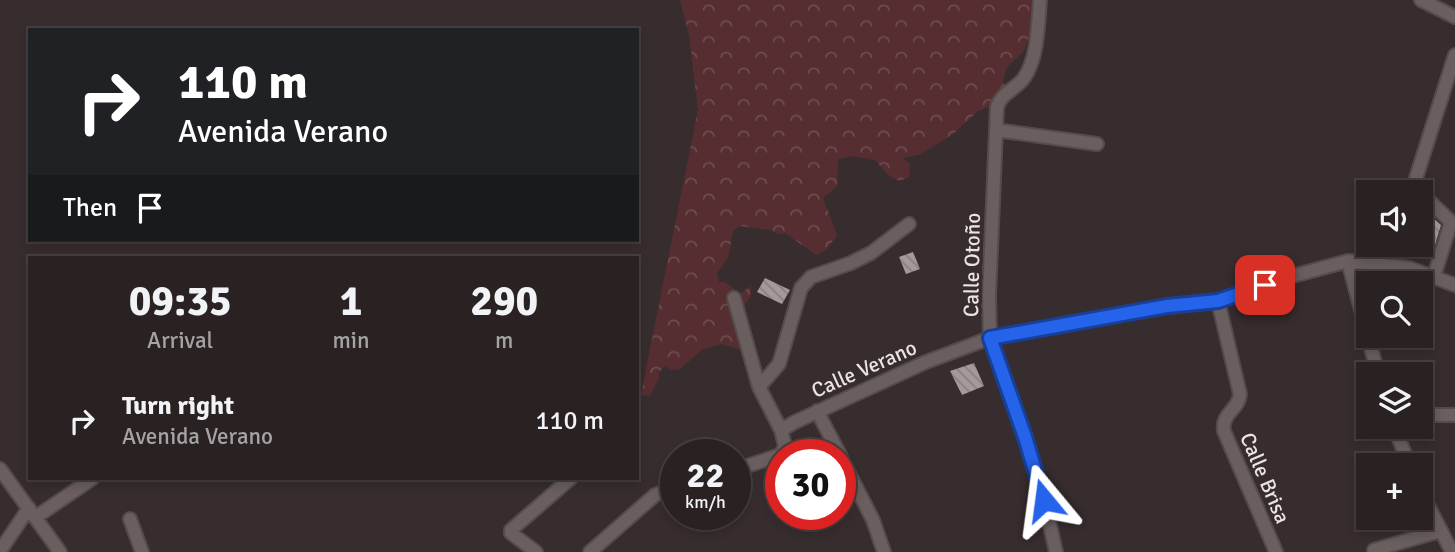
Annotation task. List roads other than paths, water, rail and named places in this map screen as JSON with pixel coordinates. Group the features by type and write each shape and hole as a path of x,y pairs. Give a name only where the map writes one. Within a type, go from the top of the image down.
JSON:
{"street":[{"name":"Calle Otoño","path":"1040,0 1037,33 1026,76 1002,96 997,107 989,296 990,338 1041,486 1056,552"},
{"path":"1421,0 1455,17"},
{"path":"1434,275 1453,223 1419,191 1416,178 1455,55"},
{"path":"996,130 1097,144"},
{"path":"758,387 779,364 801,288 811,277 871,253 909,224"},
{"path":"1375,362 1348,261 1409,268 1434,275 1455,285"},
{"name":"Calle Verano","path":"781,430 817,411 948,353 990,338 1167,306 1218,301 1348,261"},
{"path":"734,298 758,387 783,439"},
{"name":"Calle Brisa","path":"1218,301 1240,394 1240,401 1226,415 1223,422 1224,431 1276,552"},
{"path":"817,411 832,439"},
{"path":"1433,415 1455,415"},
{"path":"0,469 60,552"},
{"path":"0,551 33,513 90,480"},
{"path":"536,552 511,530 569,480"},
{"path":"856,487 873,520 884,552"},
{"path":"590,552 660,493"},
{"path":"1433,517 1452,552"},
{"path":"130,519 142,552"},
{"path":"1374,550 1440,531"}]}
